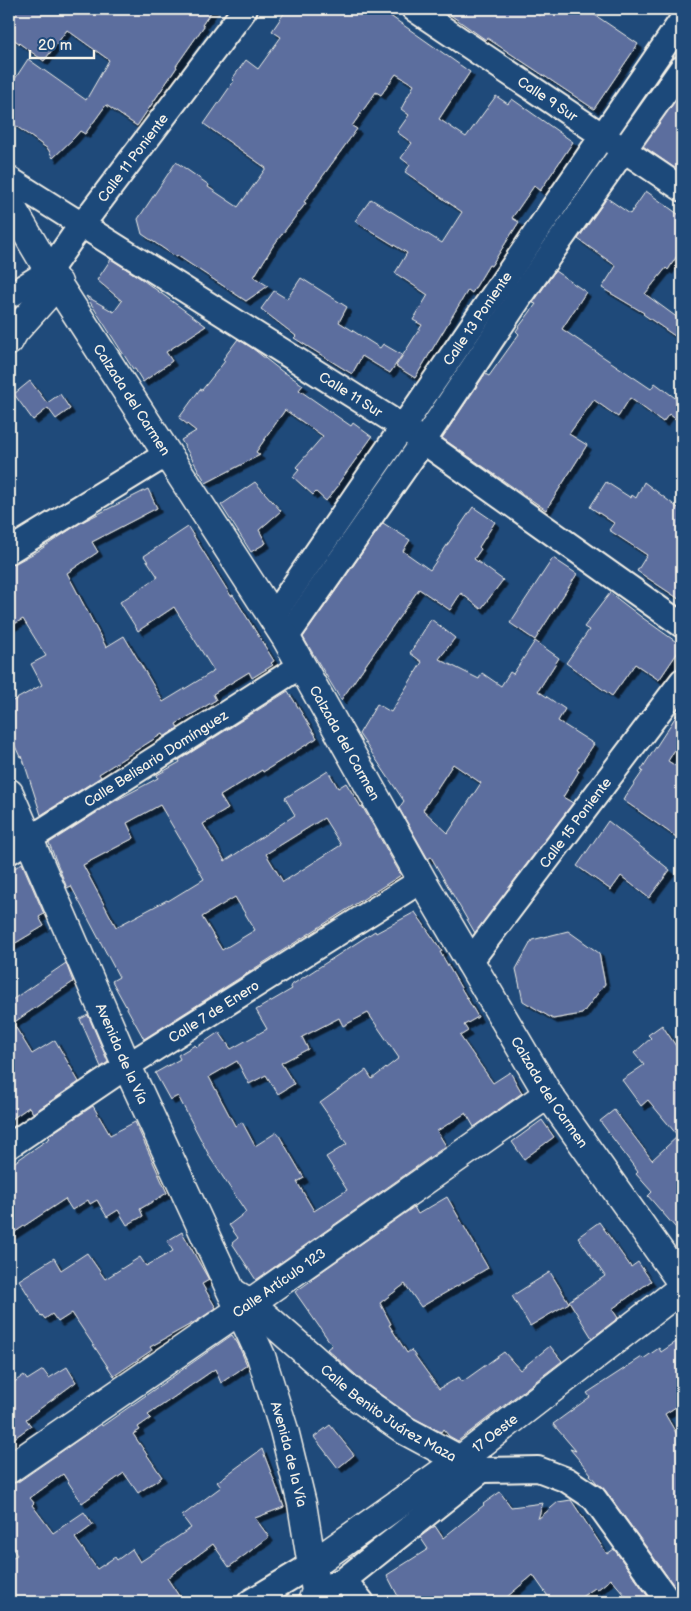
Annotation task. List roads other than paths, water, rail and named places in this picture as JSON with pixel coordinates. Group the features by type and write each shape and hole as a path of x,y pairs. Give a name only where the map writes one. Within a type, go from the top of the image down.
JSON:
{"street":[{"name":"Calle 11 Poniente","path":"9,296 54,277 82,224 245,9"},
{"name":"Calle 9 Sur","path":"414,9 682,189"},
{"name":"Calle 13 Poniente","path":"280,627 403,427 682,20"},
{"name":"Calle 13 Poniente","path":"280,627 423,442 520,297 682,68"},
{"name":"Calle 11 Sur","path":"9,179 403,427 682,625"},
{"name":"Calzada del Carmen","path":"9,203 166,454 280,627 469,963 548,1094 682,1283"},
{"path":"9,341 54,277"},
{"path":"9,551 166,454"},
{"name":"Calle Belisario Domínguez","path":"19,846 302,664"},
{"name":"Calle 15 Poniente","path":"469,963 682,681"},
{"name":"Avenida de la Vía","path":"9,793 19,846 240,1301 261,1356 284,1430 302,1504 313,1564 314,1596"},
{"name":"Calle 7 de Enero","path":"9,1146 127,1066 422,880"},
{"name":"Calle Artículo 123","path":"9,1469 240,1301 548,1094"},
{"name":"17 Oeste","path":"250,1602 471,1465 682,1288"},
{"name":"Calle Benito Juárez Maza","path":"240,1301 288,1336 356,1396 406,1431 471,1465 538,1469 567,1480 594,1498 669,1602"},
{"path":"261,1356 288,1336"},
{"path":"314,1596 344,1580 471,1465"},
{"path":"344,1580 362,1602"}]}
